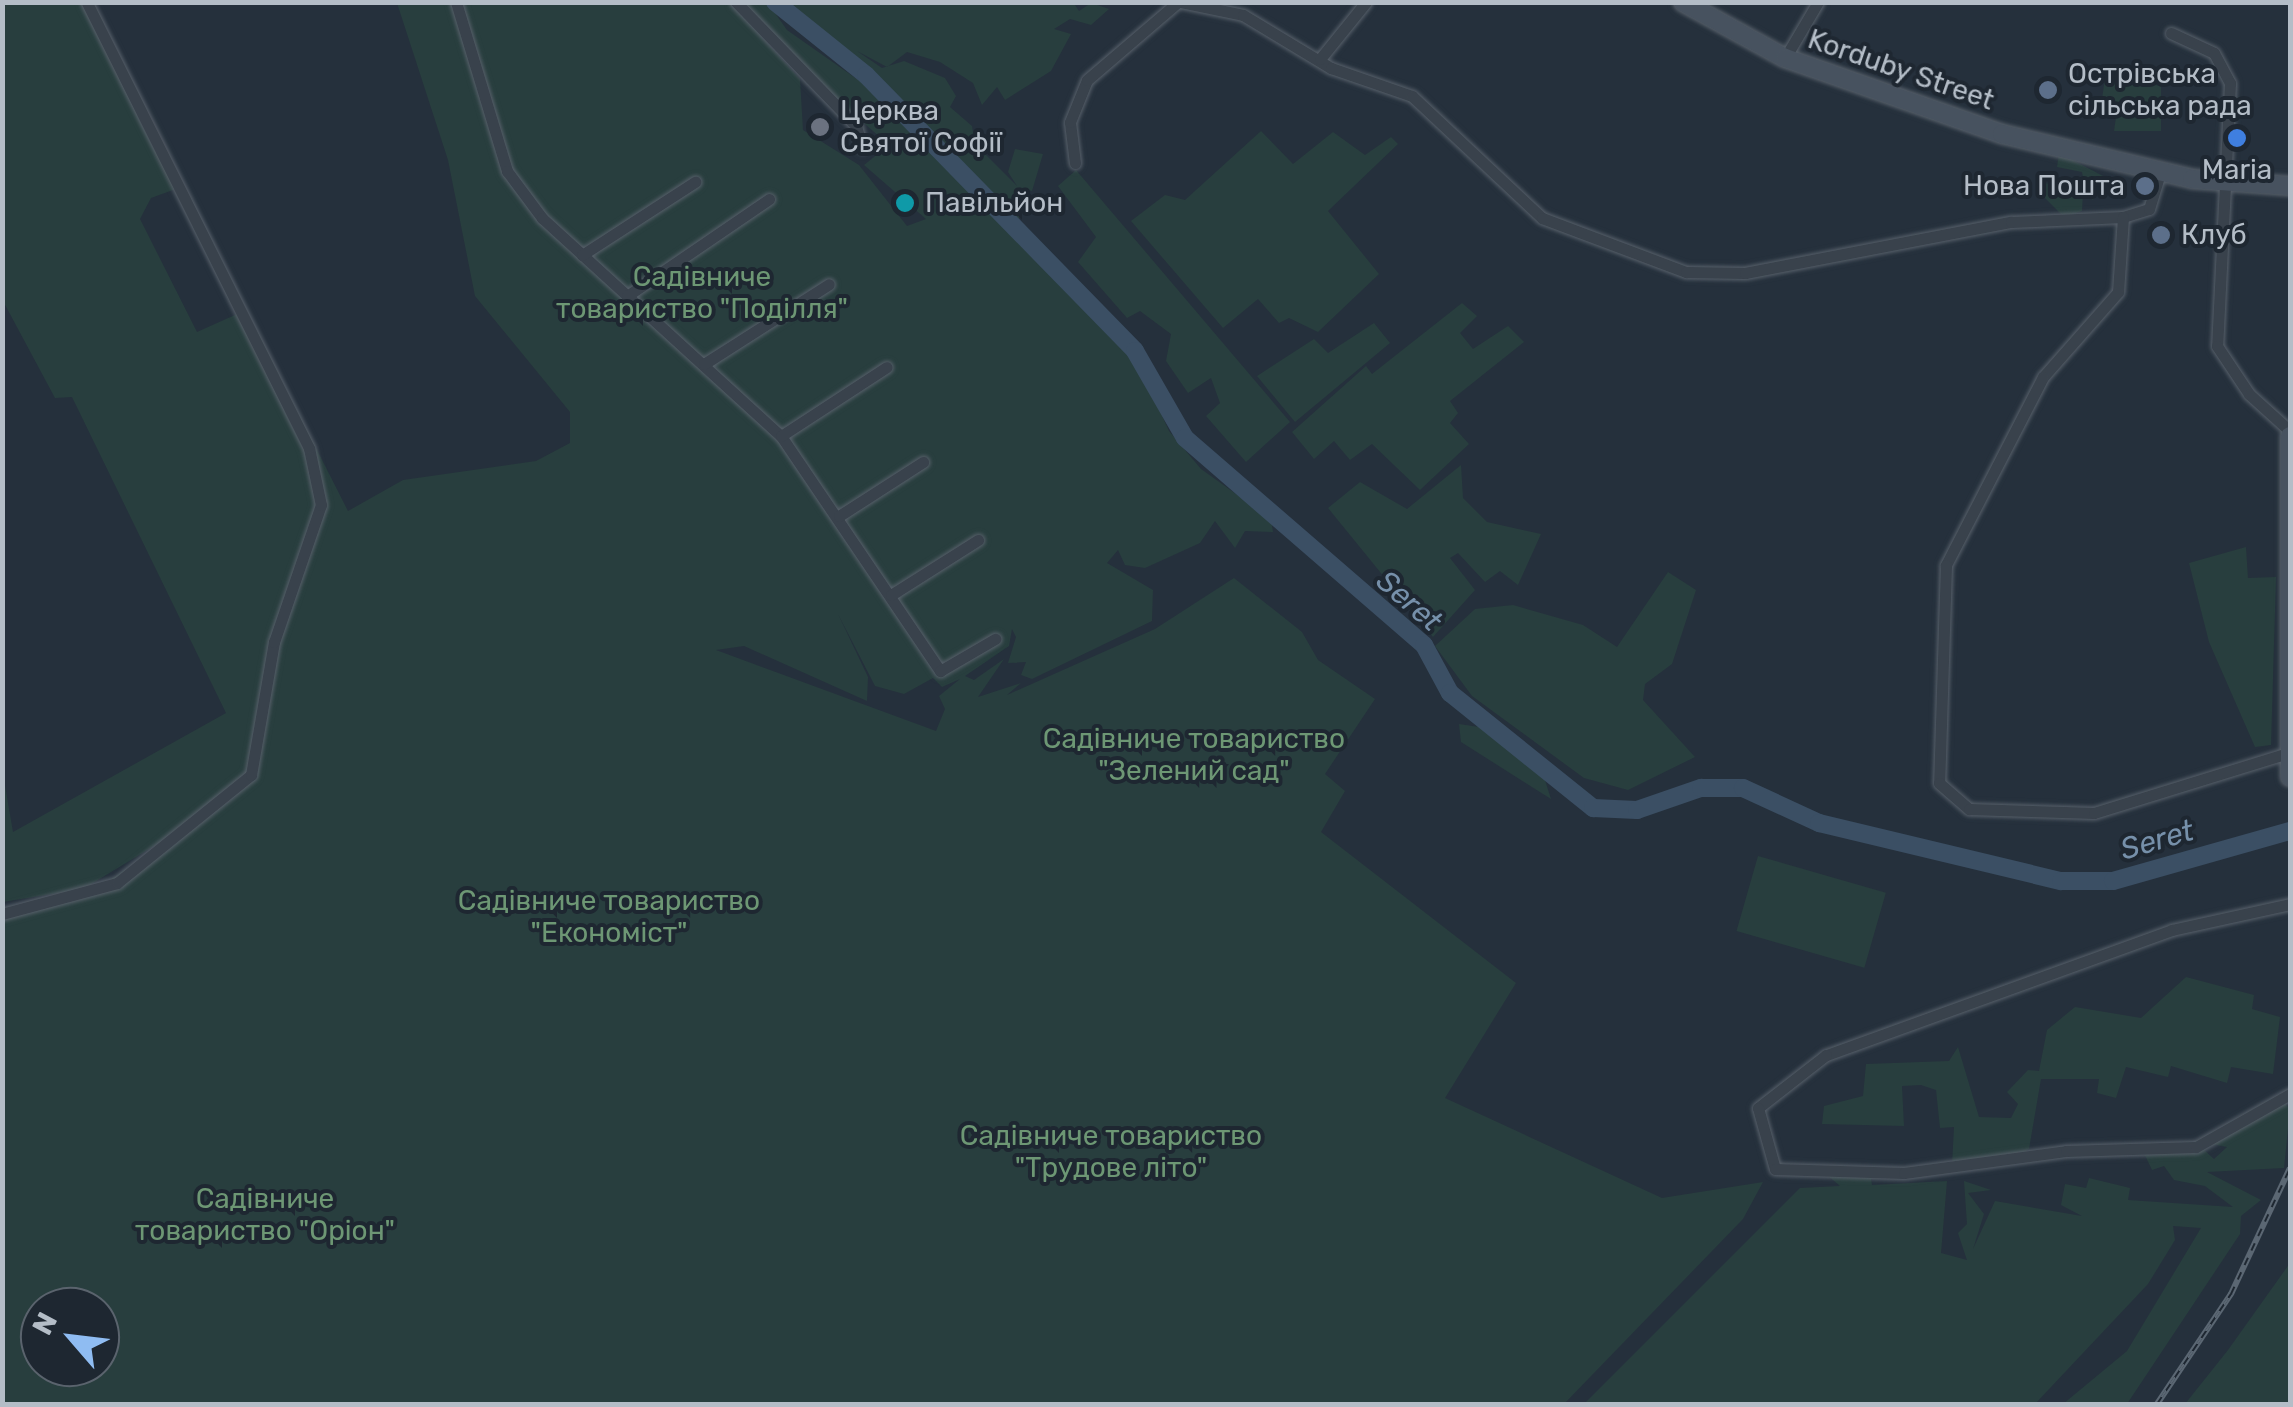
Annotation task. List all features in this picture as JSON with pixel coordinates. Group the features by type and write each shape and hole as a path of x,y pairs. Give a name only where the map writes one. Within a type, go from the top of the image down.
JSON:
{"street":[{"path":"2,914 117,882 251,775 274,642 321,506 309,448 87,2"},
{"path":"456,2 506,172 582,256 782,436 940,671 995,639"},
{"path":"736,2 856,126 862,147"},
{"path":"1075,163 1070,122 1087,80 1180,2 1243,15 1320,59 1412,96 1542,218 1686,272 1745,273 2011,222 2123,217 2149,209 2160,172"},
{"path":"1320,59 1366,2"},
{"name":"Korduby Street","path":"1682,2 1784,58 2002,134 2160,172 2290,186"},
{"path":"1784,58 1818,2"},
{"path":"2171,34 2199,41 2226,68 2218,346 2249,394 2290,433 2290,777"},
{"path":"582,256 694,182"},
{"path":"627,296 768,198"},
{"path":"2123,217 2118,292 2043,377 1946,565 1939,783 1969,809 2094,813 2288,753"},
{"path":"704,364 829,284"},
{"path":"782,436 887,367"},
{"path":"839,516 923,462"},
{"path":"891,595 978,540"},
{"path":"2290,904 2172,930 1826,1055 1758,1108 1774,1169 1904,1173 2066,1151 2196,1146 2290,1094"}],"green space":[{"path":"1073,2 1079,11 1091,3 1109,9 1091,25 1070,19 1054,29 1071,34 1051,71 1005,100 997,87 982,105 973,83 940,62 907,52 888,66 904,61 945,78 956,96 950,107 972,126 975,144 1017,186 1008,172 1015,149 1043,154 1032,191 1019,187 1028,195 1017,223 1004,222 987,195 945,164 1137,361 1169,431 1201,469 1271,519 1273,532 1245,531 1235,548 1215,521 1200,543 1145,568 1125,565 1118,550 1107,563 1153,590 1152,621 1032,679 1021,675 1026,662 1008,663 1016,637 1012,629 1009,646 965,676 974,680 1004,659 978,697 1021,683 1007,695 1155,629 1234,578 1302,632 1318,660 1375,699 1325,774 1345,791 1321,832 1516,983 1445,1098 1662,1198 1763,1182 1743,1219 1564,1404 3,1404 3,911 79,900 240,794 83,889 3,902 2,768 13,832 226,713 72,397 55,398 3,301 3,3 91,3 184,186 151,198 140,219 197,332 246,310 348,511 403,480 536,461 570,443 570,412 475,296 448,160 397,3 731,3 800,79 803,130 859,165 907,226 926,219 864,165 889,145 773,44 741,3 768,3 787,30 891,103 942,161 867,73 842,64 774,3","holes":["838,614 875,686 904,694 933,678 942,687 960,679 939,696 945,709 936,731 716,650 744,646 867,701 868,677"]},
{"path":"2107,64 2161,87 2161,131 2114,131 2118,103 2102,99"},
{"path":"1261,131 1293,164 1333,132 1365,155 1391,137 1398,144 1328,211 1379,274 1318,332 1289,318 1279,323 1258,299 1223,328 1131,221 1165,195 1185,200"},
{"path":"2059,153 2105,177 2093,200 2083,193 2082,211 2064,217 2045,198 2045,183 2078,191 2084,183 2082,172 2057,167"},
{"path":"1076,170 1290,422 1246,462 1206,416 1220,403 1211,378 1188,393 1166,361 1171,334 1140,311 1127,318 1078,262 1096,237 1058,186"},
{"path":"1462,303 1477,316 1460,333 1473,349 1508,326 1524,342 1450,401 1458,413 1450,423 1469,444 1420,490 1372,444 1350,460 1334,441 1314,459 1292,432 1366,366 1372,374"},
{"path":"1374,323 1390,343 1295,422 1257,376 1314,339 1328,353"},
{"path":"1461,465 1463,498 1487,522 1541,534 1518,585 1500,571 1485,582 1458,553 1450,558 1475,590 1433,637 1328,508 1360,482 1407,509"},
{"path":"2246,547 2248,578 2276,577 2271,745 2255,747 2209,642 2189,563"},
{"path":"1668,572 1696,590 1672,664 1645,684 1643,700 1695,757 1628,790 1584,778 1472,696 1435,646 1475,609 1513,605 1583,625 1617,647"},
{"path":"1459,724 1479,727 1544,777 1551,799 1461,742"},
{"path":"1758,856 1886,893 1864,968 1737,931"},
{"path":"2186,977 2254,995 2252,1009 2280,1017 2273,1074 2231,1067 2227,1083 2171,1066 2168,1077 2126,1067 2116,1098 2097,1093 2099,1079 2041,1079 2029,1149 2010,1161 1952,1165 1954,1127 1940,1128 1936,1090 1921,1085 1902,1086 1904,1126 1822,1124 1824,1106 1863,1096 1866,1064 1949,1061 1958,1047 1979,1117 2011,1118 2018,1104 2007,1092 2028,1070 2039,1071 2047,1030 2075,1007 2141,1018"},
{"path":"2283,1102 2290,1109 2284,1168 2207,1172 2261,1200 2241,1216 2240,1234 2127,1404 2063,1404 2127,1351 2201,1228 2173,1226 2175,1240 2148,1284 2035,1404 1584,1404 1800,1188 1840,1186 1826,1174 1870,1173 1872,1185 1947,1181 1941,1253 1967,1260 1958,1233 1967,1224 1964,1181 1991,1190 1968,1193 1984,1214 1973,1249 1995,1201 2082,1216 2061,1205 2065,1184 2086,1188 2089,1178 2130,1188 2128,1200 2233,1207 2205,1186 2174,1180 2164,1166 2152,1170 2143,1151 2203,1149 2214,1159 2227,1147 2212,1144"},
{"path":"2290,1263 2290,1404 2185,1404 2228,1350"}],"waterway":[{"name":"Seret","path":"775,2 866,75 1135,351 1185,438 1424,645 1450,693 1593,808 1637,810 1701,788 1743,788 1819,823 2061,881 2113,881 2290,831"}],"railway":[{"path":"2157,1404 2231,1294 2290,1168"}],"place":[{"name":"Острівська сільська рада","path":"2048,90"},
{"name":"Церква Святої Софії","path":"820,127"},
{"name":"Maria","path":"2237,138"},
{"name":"Нова Пошта","path":"2145,186"},
{"name":"Павільйон","path":"905,203"},
{"name":"Клуб","path":"2161,235"}],"park label":[{"name":"Садівниче товариство \"Поділля\"","path":"702,293"},
{"name":"Садівниче товариство \"Зелений сад\"","path":"1194,755"},
{"name":"Садівниче товариство \"Економіст\"","path":"609,917"},
{"name":"Садівниче товариство \"Трудове літо\"","path":"1111,1152"},
{"name":"Садівниче товариство \"Оріон\"","path":"265,1215"}]}
